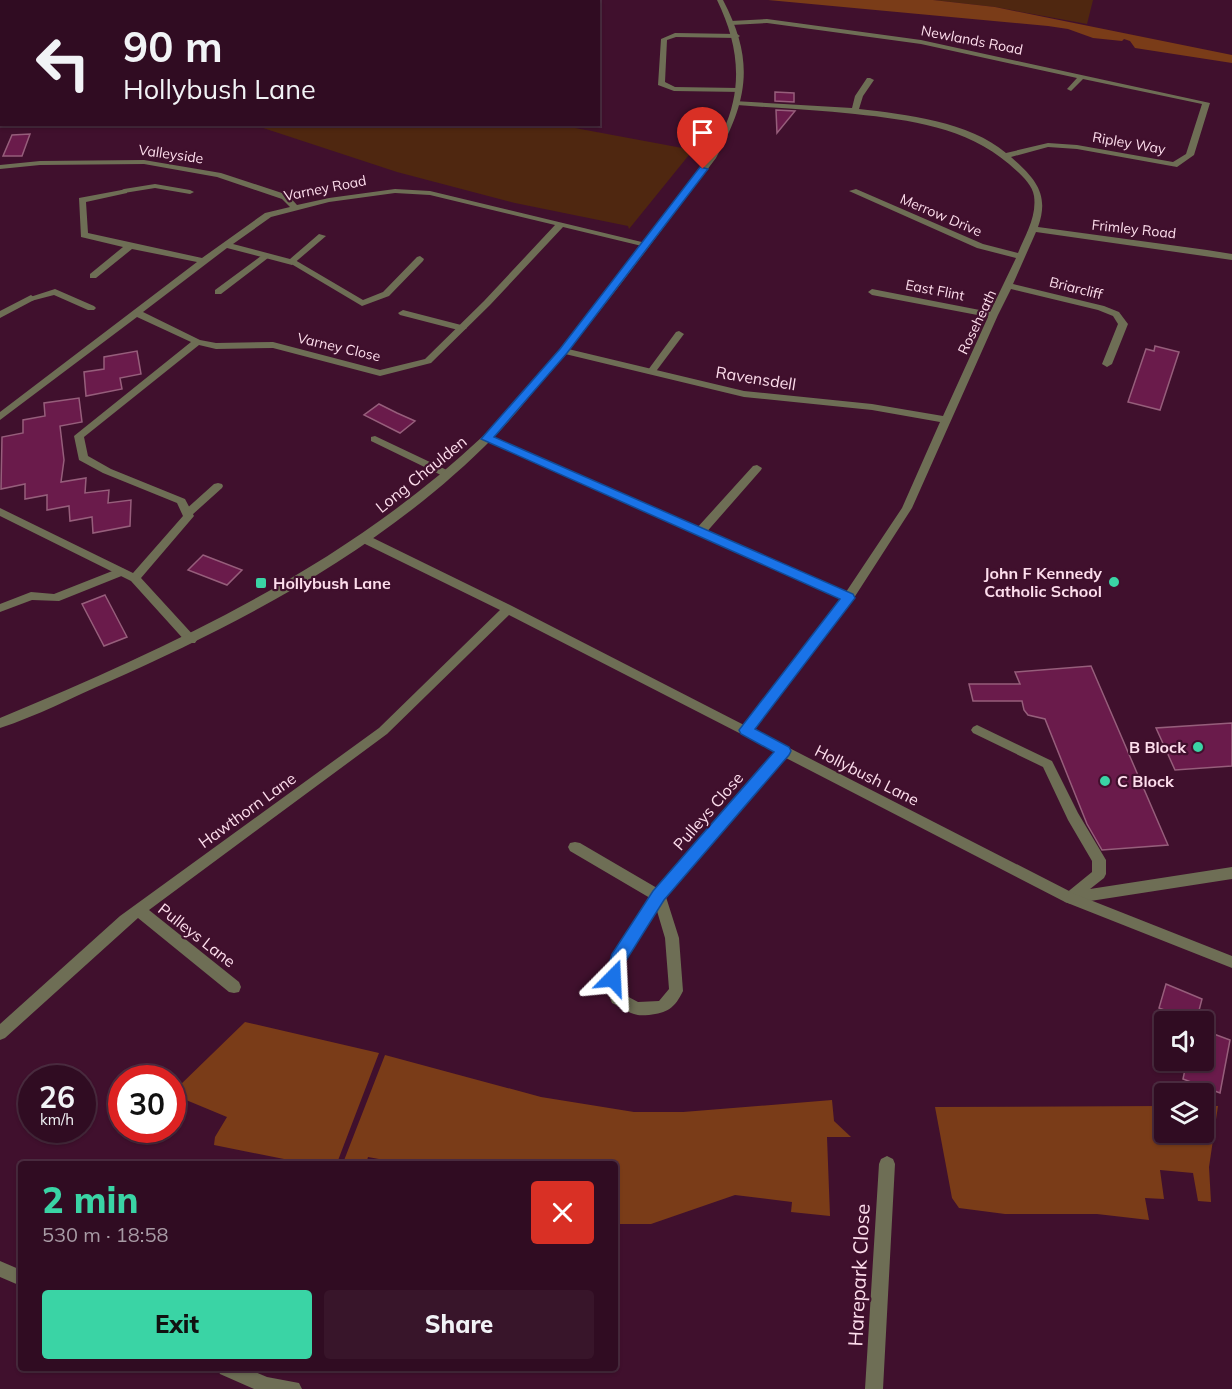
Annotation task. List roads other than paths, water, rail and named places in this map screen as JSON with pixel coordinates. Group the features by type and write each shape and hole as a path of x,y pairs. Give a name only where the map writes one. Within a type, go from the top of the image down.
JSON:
{"street":[{"name":"Long Chaulden","path":"0,723 105,680 192,640 305,578 365,539 487,439 564,351 713,156 728,130 737,102 741,62 737,36 720,0"},
{"name":"Newlands Road","path":"731,23 767,21 921,42 1206,103"},
{"path":"737,36 675,35 664,39 661,83 674,89 739,90"},
{"path":"1071,89 1081,77"},
{"path":"855,112 859,96 870,80"},
{"name":"Roseheath","path":"737,102 923,120 981,140 1009,155 1038,195 1038,215 1010,286 993,315 907,508 848,598 746,730"},
{"name":"Ripley Way","path":"1009,155 1048,145 1077,147 1174,165 1190,155 1206,103"},
{"name":"Valleyside","path":"0,167 40,163 144,162 218,175 285,196 295,208"},
{"path":"190,192 155,186 82,200 84,235 204,261"},
{"name":"Varney Road","path":"0,417 225,245 268,215 329,200 395,191 430,193 646,244"},
{"name":"Merrow Drive","path":"853,191 980,246 1020,256"},
{"name":"Varney Close","path":"137,313 197,342 216,346 273,345 380,373 428,361 561,224"},
{"name":"Frimley Road","path":"1033,229 1080,237 1190,249 1232,257"},
{"path":"292,262 322,236"},
{"path":"225,245 292,262 362,303 386,294 420,259"},
{"path":"93,276 130,246"},
{"path":"218,292 265,256"},
{"name":"Briarcliff","path":"1010,286 1101,308 1116,314 1123,324 1107,364"},
{"path":"0,315 31,298 56,292 91,308"},
{"name":"East Flint","path":"872,292 993,315"},
{"path":"403,313 462,328"},
{"path":"651,372 679,334"},
{"path":"188,513 181,501 107,471 83,458 79,436 197,342"},
{"name":"Ravensdell","path":"564,351 744,394 872,407 946,420"},
{"path":"487,439 848,598"},
{"path":"375,440 447,474"},
{"path":"700,532 757,468"},
{"path":"135,578 189,516 188,513 218,486"},
{"path":"0,512 135,578 192,640"},
{"name":"Hollybush Lane","path":"365,539 746,730 1070,898 1232,962"},
{"path":"0,608 31,596 55,598 120,572"},
{"name":"Hawthorn Lane","path":"0,1034 138,910 383,732 508,609"},
{"path":"977,730 1048,764 1073,816 1099,860 1099,874 1070,898"},
{"name":"Pulleys Close","path":"659,896 672,938 676,991 663,1007 637,1009 617,998 613,978 618,959 659,896 784,751"},
{"path":"574,847 659,896"},
{"path":"1070,898 1232,873"},
{"name":"Pulleys Lane","path":"138,910 234,987"},
{"name":"Harepark Close","path":"874,1389 886,1164"},
{"path":"0,1269 18,1277"},
{"path":"232,1371 266,1387 293,1389"}],"place":[{"name":"John F Kennedy Catholic School","path":"1114,582"},
{"name":"Hollybush Lane","path":"261,583"},
{"name":"B Block","path":"1198,747"},
{"name":"C Block","path":"1105,781"}]}
